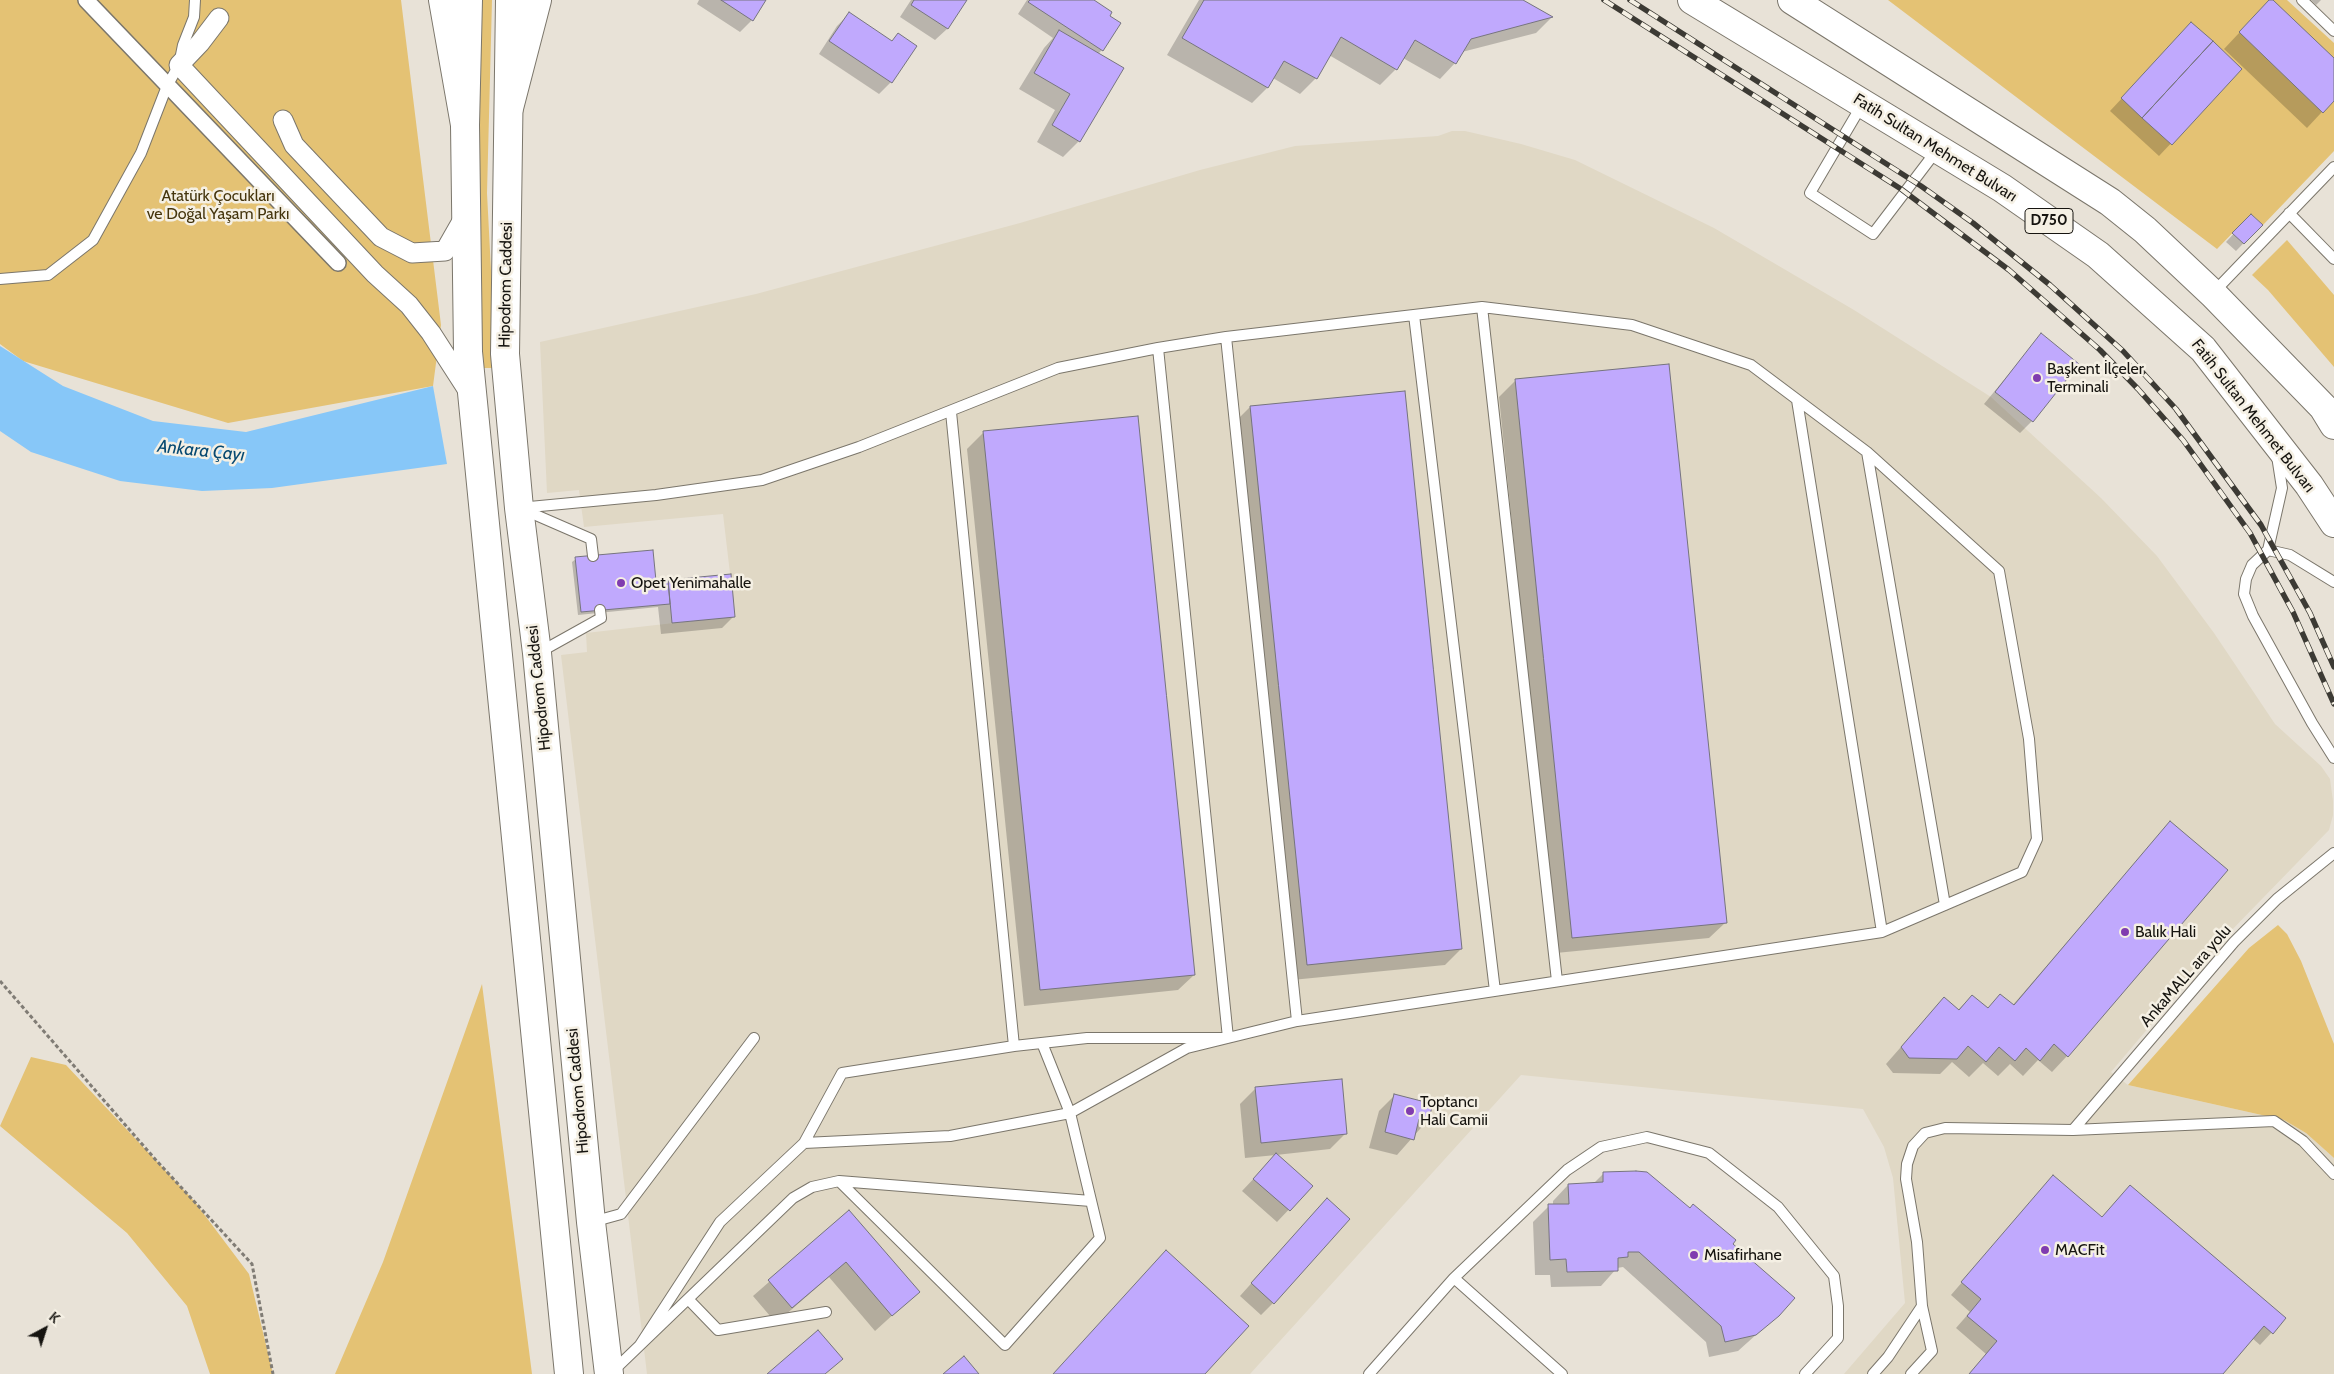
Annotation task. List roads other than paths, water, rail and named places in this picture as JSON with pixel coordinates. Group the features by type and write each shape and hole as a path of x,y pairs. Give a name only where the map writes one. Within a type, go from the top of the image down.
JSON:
{"main road":[{"path":"443,0 465,125"},
{"path":"468,0 465,125 468,352 569,1374"},
{"name":"Hipodrom Caddesi","path":"510,0 505,354 519,508 537,653 591,1222 610,1374"},
{"path":"508,108 537,0"},
{"name":"Fatih Sultan Mehmet Bulvarı","path":"1692,0 2002,188 2098,255 2152,301 2203,349 2309,485 2334,523"},
{"path":"1792,0 2110,202 2145,230 2213,294 2322,407 2334,426"}],"street":[{"path":"86,0 338,263"},
{"path":"219,18 200,43 178,65 376,274 409,305 431,333 472,397"},
{"path":"283,120 294,145 337,192 381,236 404,249 412,253 445,251 466,215"}],"lane":[{"path":"0,279 48,275 93,240 141,153 167,86 178,65 183,45 194,17 195,0"},
{"path":"2302,0 2334,31"},
{"path":"1863,102 1810,193 1873,234 1938,149"},
{"path":"2213,294 2334,167"},
{"path":"2289,213 2334,259"},
{"path":"519,508 656,495 762,480 859,447 1058,368 1158,348 1226,337 1482,307 1632,325 1751,365 1867,452 1999,571 2029,739 2037,839 2022,872 1882,932 1297,1021 1187,1048 1070,1113 950,1136 804,1142"},
{"path":"1482,307 1557,981"},
{"path":"1414,316 1495,991"},
{"path":"1226,337 1297,1021"},
{"path":"1158,348 1228,1038"},
{"path":"1797,400 1882,932"},
{"path":"951,412 1014,1046"},
{"path":"2272,436 2282,488 2268,550 2252,565 2246,579 2244,594 2253,616 2312,723 2334,758"},
{"path":"1867,452 1945,905"},
{"path":"519,508 591,539 593,556"},
{"path":"2268,550 2290,555 2334,582"},
{"path":"537,653 601,618 600,610"},
{"name":"AnkaMALL ara yolu","path":"2073,1130 2234,942 2276,900 2334,853"},
{"path":"591,1222 621,1214 754,1038"},
{"path":"640,1345 720,1222 804,1142 842,1073 1014,1046 1087,1038 1228,1038"},
{"path":"839,1181 1005,1345 1100,1238 1070,1113 1042,1043"},
{"path":"1911,1374 1932,1351 1922,1306 1917,1242 1906,1179 1907,1164 1913,1146 1925,1132 1945,1128 2073,1130 2274,1121 2303,1141 2334,1174"},
{"path":"1369,1374 1454,1278 1567,1170 1601,1147 1647,1137 1709,1153 1778,1207 1834,1276 1838,1306 1838,1338 1806,1374"},
{"path":"610,1374 793,1198 812,1187 839,1181 1091,1201"},
{"path":"1454,1278 1562,1374"},
{"path":"688,1299 718,1330 826,1312"},
{"path":"1873,1374 1888,1357 1922,1306"}],"water":[{"name":"Ankara Çayı","path":"0,346 63,386 153,421 246,432 433,386 447,464 272,488 202,491 120,481 31,452 0,431"}],"railway":[{"path":"1604,0 1901,189 2009,270 2100,350 2183,440 2250,533 2293,612 2334,704"},
{"path":"1630,0 1921,186 1973,223 2050,285 2123,351 2176,409 2261,525 2310,613 2334,667"}],"place":[{"name":"Başkent İlçeler Terminali","path":"2037,378"},
{"name":"Opet Yenimahalle","path":"621,583"},
{"name":"Balık Hali","path":"2125,932"},
{"name":"Toptancı Hali Camii","path":"1410,1111"},
{"name":"MACFit","path":"2045,1250"},
{"name":"Misafirhane","path":"1694,1255"}],"park label":[{"name":"Atatürk Çocukları ve Doğal Yaşam Parkı","path":"218,205"}]}
